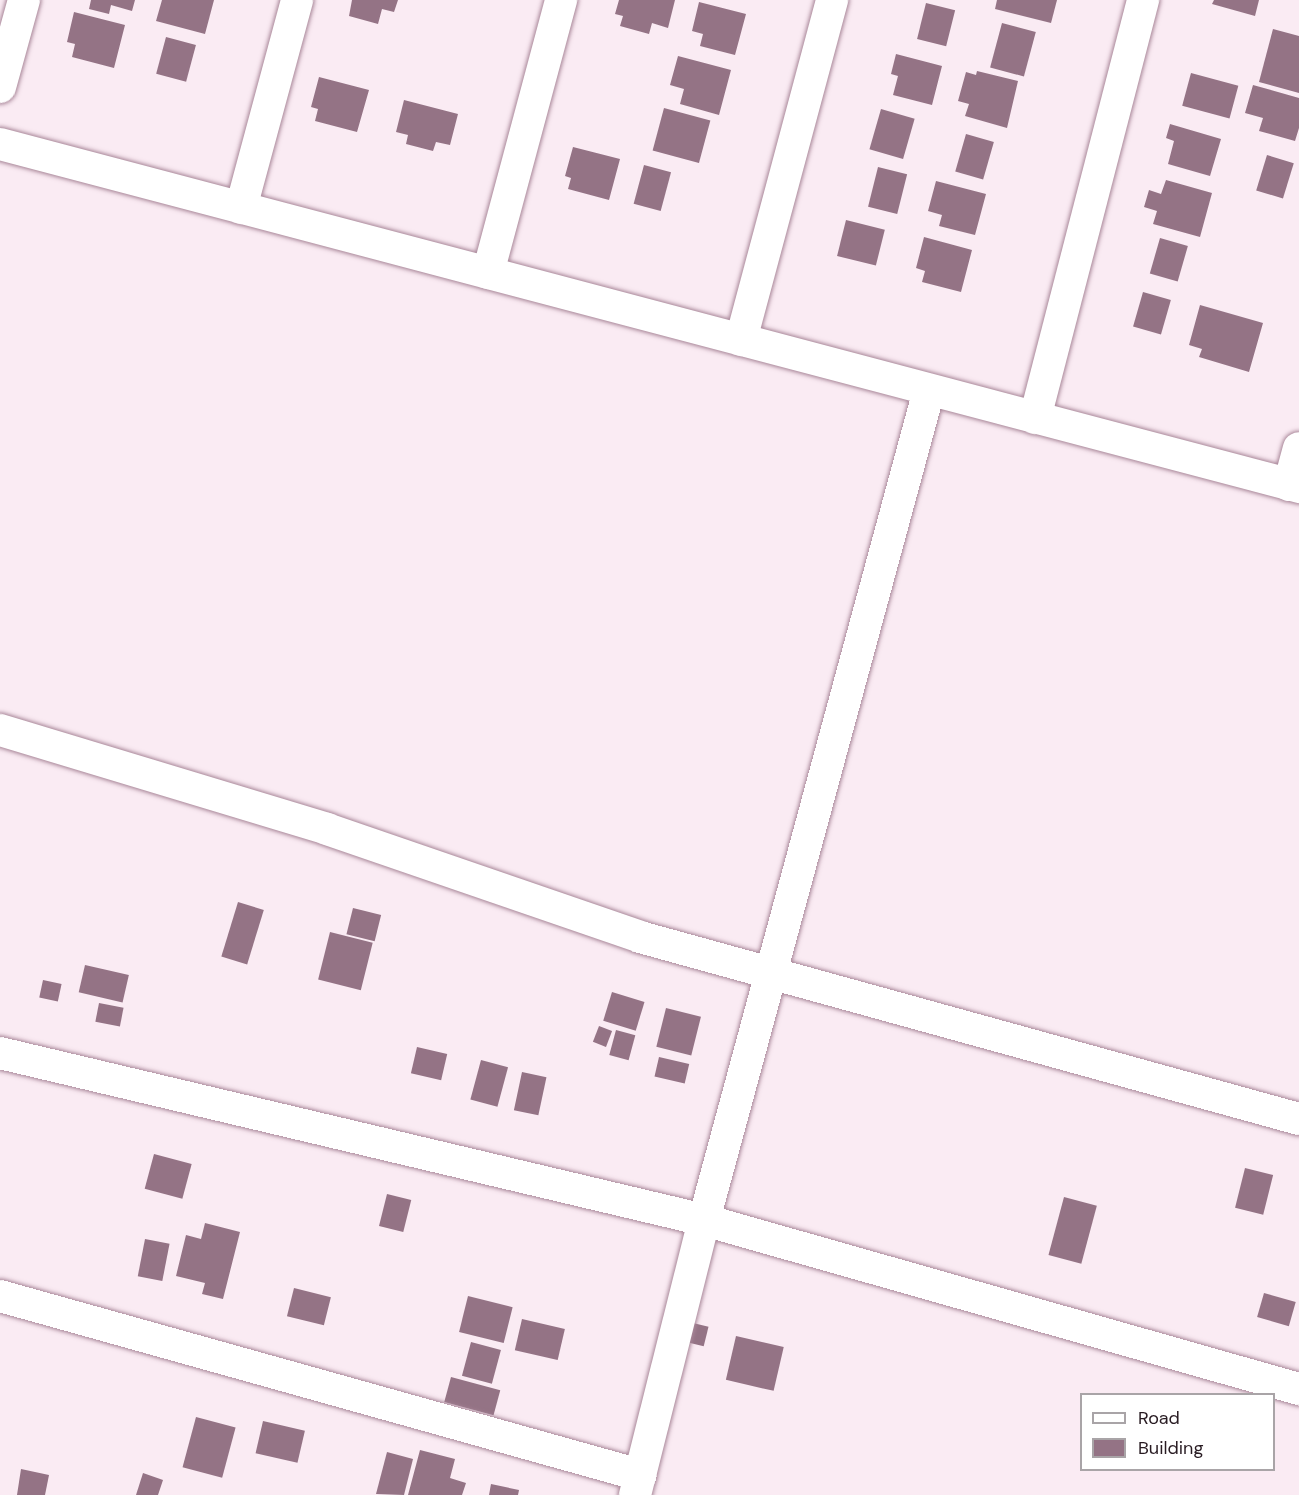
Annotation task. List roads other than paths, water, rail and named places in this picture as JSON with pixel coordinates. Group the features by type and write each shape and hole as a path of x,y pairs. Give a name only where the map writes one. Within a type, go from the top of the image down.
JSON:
{"street":[{"path":"0,87 24,0"},
{"path":"241,207 297,0"},
{"path":"488,273 561,0"},
{"path":"741,340 832,0"},
{"path":"1035,418 1143,0"},
{"path":"0,144 1294,486 1299,448"},
{"path":"0,1296 638,1485 704,1220 929,390"},
{"path":"0,730 327,829 640,937 770,976 1299,1119"},
{"path":"0,1053 704,1220 1299,1389"}]}
